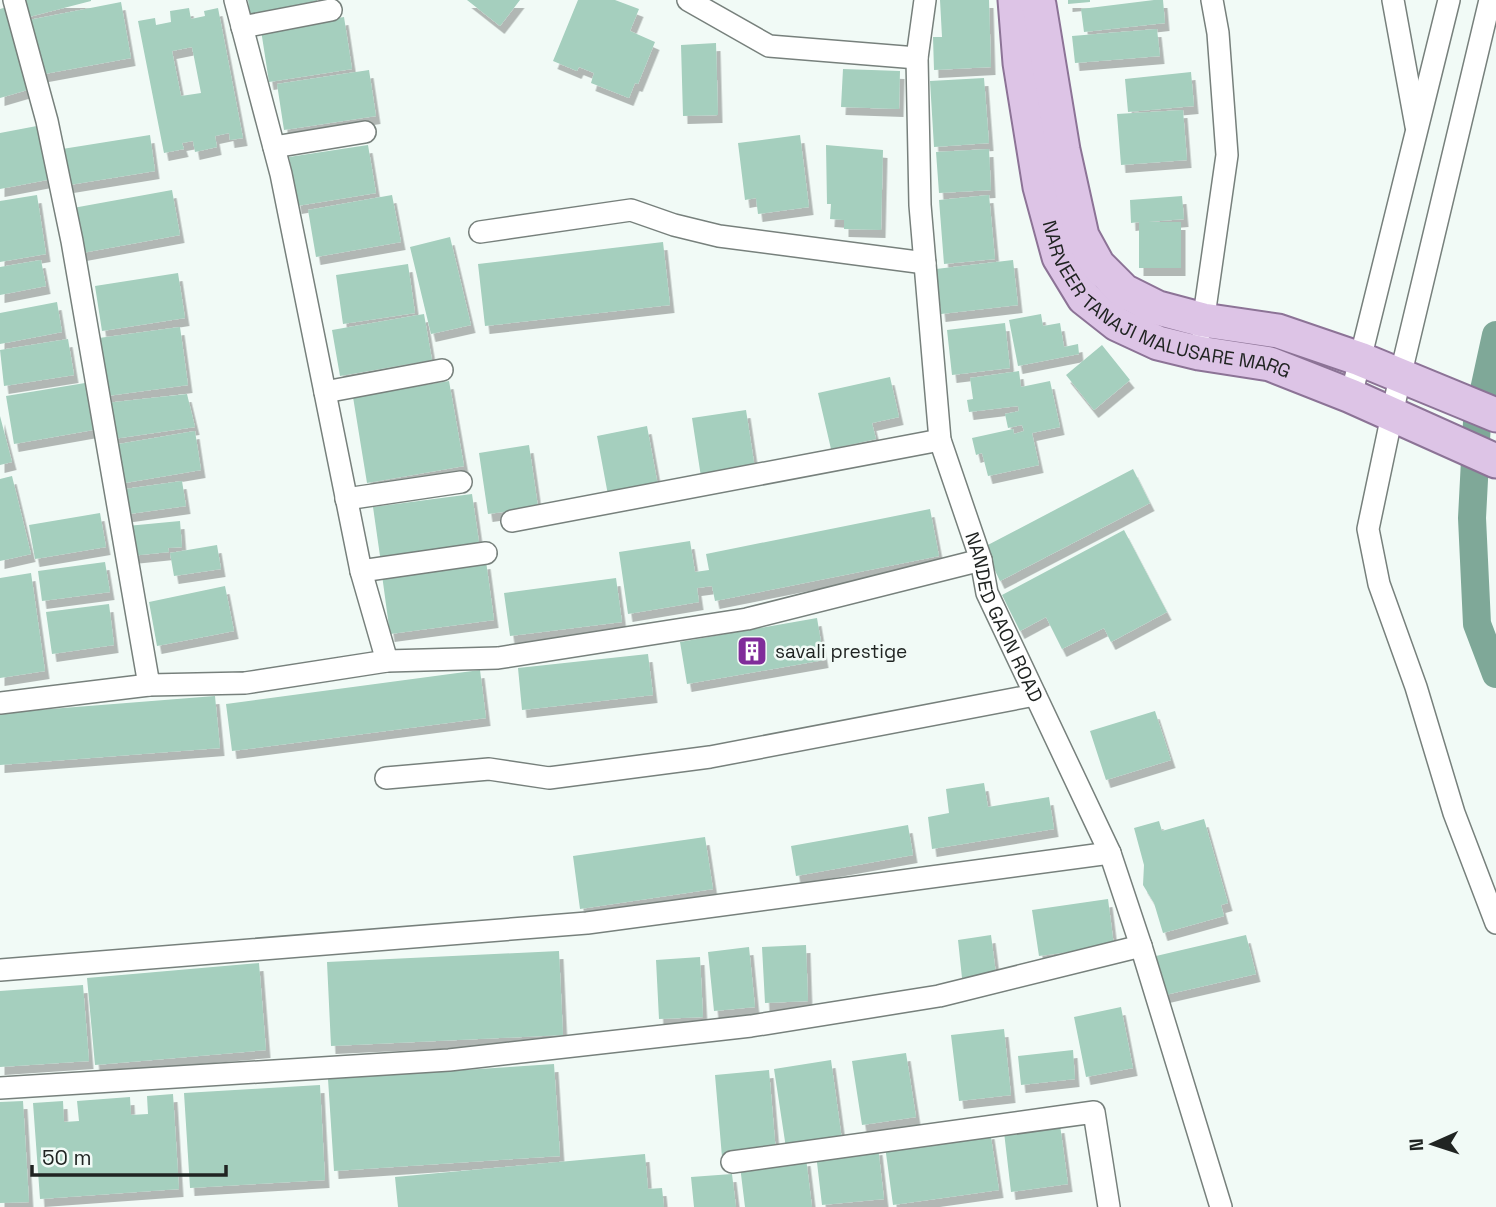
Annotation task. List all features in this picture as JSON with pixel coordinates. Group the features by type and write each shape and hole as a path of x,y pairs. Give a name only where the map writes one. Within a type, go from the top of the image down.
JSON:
{"main road":[{"name":"NARVEER TANAJI MALUSARE MARG","path":"1016,0 1020,63 1032,147 1059,257 1084,298 1107,317 1158,343 1199,353 1270,364 1352,396 1496,461"},
{"name":"NARVEER TANAJI MALUSARE MARG","path":"1035,0 1039,5 1067,175 1082,236 1098,265 1124,291 1158,307 1203,320 1278,331 1360,359 1496,415"}],"street":[{"path":"14,0 47,121 72,242 149,685"},
{"path":"234,0 274,147 361,570 387,661"},
{"path":"688,0 769,46 917,58"},
{"name":"NANDED GAON ROAD","path":"925,0 917,58 920,205 940,440 981,560 987,593 1110,853 1221,1207"},
{"path":"1199,353 1227,155 1218,33 1212,0"},
{"path":"1393,0 1417,135"},
{"path":"1352,396 1449,0"},
{"path":"1490,0 1400,377 1367,528 1379,584 1416,687 1454,813 1496,923"},
{"path":"242,27 331,10"},
{"path":"274,147 365,132"},
{"path":"480,232 631,210 674,225 719,236 925,263"},
{"path":"325,392 442,370"},
{"path":"512,521 940,440"},
{"path":"346,499 461,482"},
{"path":"361,570 486,553"},
{"path":"0,702 149,685 244,683 387,661 498,658 747,619 981,560"},
{"path":"386,778 489,769 549,778 683,761 1035,695"},
{"path":"0,970 587,923 1110,853"},
{"path":"0,1088 449,1060 751,1026 939,996 1141,946"},
{"path":"732,1162 1094,1112 1109,1207"}],"building":[{"path":"16,0 91,0 91,1 21,19"},
{"path":"248,0 317,0 317,1 250,14"},
{"path":"467,0 520,0 500,26"},
{"path":"578,0 615,0 639,9 630,31 655,42 638,84 635,83 629,98 591,83 594,73 579,67 577,71 553,61"},
{"path":"940,0 989,0 991,67 934,70 933,37 942,37"},
{"path":"1068,0 1090,0 1090,2 1068,4"},
{"path":"1163,0 1165,23 1084,32 1081,9"},
{"path":"121,2 131,58 39,75 29,20"},
{"path":"10,6 34,88 0,98 0,9"},
{"path":"189,8 191,19 205,16 204,11 218,8 243,138 230,140 229,133 215,136 217,147 195,152 193,141 182,143 184,149 164,153 138,21 155,18 156,25 171,22 170,11","holes":["192,47 201,93 181,96 172,51"]},
{"path":"344,17 352,69 269,82 261,30"},
{"path":"1157,29 1160,56 1075,63 1072,36"},
{"path":"716,43 718,115 683,116 681,45"},
{"path":"843,69 900,71 899,109 841,107"},
{"path":"369,70 376,116 284,130 277,84"},
{"path":"1191,72 1194,106 1128,112 1125,79"},
{"path":"984,78 989,143 934,147 930,81"},
{"path":"1183,110 1187,160 1121,165 1117,114"},
{"path":"42,125 52,179 0,189 0,133"},
{"path":"150,135 155,171 63,186 56,150"},
{"path":"800,135 809,207 758,214 756,198 745,200 738,143"},
{"path":"368,145 376,193 297,206 289,157"},
{"path":"826,145 883,150 881,230 844,229 844,220 830,219 831,204 827,204"},
{"path":"989,149 991,190 939,193 936,152"},
{"path":"172,190 180,235 82,253 73,208"},
{"path":"37,195 46,254 0,262 0,201"},
{"path":"392,195 401,242 316,257 308,210"},
{"path":"989,195 995,259 944,264 939,200"},
{"path":"1182,196 1184,219 1148,222 1181,222 1181,268 1139,268 1139,222 1131,223 1130,200"},
{"path":"450,237 471,325 431,334 410,247"},
{"path":"663,242 670,305 485,326 478,264"},
{"path":"41,260 46,286 0,295 0,267"},
{"path":"1013,260 1018,305 941,314 936,269"},
{"path":"408,264 415,313 343,324 336,275"},
{"path":"178,273 185,318 102,331 95,286"},
{"path":"57,302 62,332 0,344 0,313"},
{"path":"424,314 432,360 340,376 332,330"},
{"path":"1041,314 1043,326 1060,323 1064,347 1078,344 1079,354 1018,366 1009,320"},
{"path":"1005,323 1010,368 952,375 947,330"},
{"path":"180,327 188,385 107,396 99,338"},
{"path":"68,339 74,375 4,386 0,350"},
{"path":"1102,345 1130,380 1094,410 1066,375"},
{"path":"1019,371 1021,387 1050,381 1060,427 1032,433 1039,465 988,476 982,453 976,455 972,438 1013,429 1014,434 1024,431 1022,425 1008,428 1005,414 1019,411 1018,406 969,412 967,400 973,399 970,378"},
{"path":"890,377 899,417 872,423 876,439 831,449 818,393"},
{"path":"449,381 464,466 367,483 353,397"},
{"path":"85,383 93,430 14,444 6,396"},
{"path":"187,394 195,427 113,439 106,403"},
{"path":"746,410 755,469 701,477 692,418"},
{"path":"0,416 12,462 0,465"},
{"path":"647,426 658,486 608,495 597,436"},
{"path":"195,431 201,470 119,484 113,445"},
{"path":"529,445 538,507 488,514 479,453"},
{"path":"1133,469 1150,503 1000,581 984,547"},
{"path":"12,476 31,554 0,561 0,479"},
{"path":"182,481 186,506 122,515 118,490"},
{"path":"472,494 480,549 381,563 373,507"},
{"path":"930,509 939,556 715,601 712,586 697,588 699,602 628,614 619,552 690,541 695,572 709,570 706,554"},
{"path":"100,513 106,547 35,559 29,525"},
{"path":"180,521 182,547 168,548 169,552 130,556 127,526"},
{"path":"1124,530 1167,612 1111,642 1104,628 1062,649 1046,617 1020,631 1002,595"},
{"path":"217,545 221,569 174,576 170,553"},
{"path":"486,561 494,620 390,634 382,575"},
{"path":"105,562 110,592 42,601 38,571"},
{"path":"31,573 45,671 0,678 0,578"},
{"path":"616,578 622,622 510,636 504,593"},
{"path":"225,586 234,631 157,646 149,602"},
{"path":"109,604 114,645 52,654 46,612"},
{"name":"savali prestige","path":"817,618 824,660 687,684 680,642"},
{"path":"648,654 653,695 522,710 518,668"},
{"path":"480,670 486,718 232,751 226,704"},
{"path":"215,696 220,748 0,765 0,713"},
{"path":"1155,711 1171,760 1106,780 1090,731"},
{"path":"984,783 988,807 1049,797 1054,829 932,849 928,817 949,813 946,789"},
{"path":"1204,819 1228,903 1221,905 1224,916 1163,933 1154,903 1143,885 1144,865 1134,828 1159,821 1162,831"},
{"path":"908,825 913,855 796,876 791,846"},
{"path":"705,837 713,889 580,909 573,856"},
{"path":"1108,899 1114,946 1039,956 1032,910"},
{"path":"991,935 996,974 962,978 958,940"},
{"path":"1246,935 1256,974 1165,995 1156,956"},
{"path":"806,945 808,1001 765,1003 762,947"},
{"path":"749,947 755,1007 714,1011 708,952"},
{"path":"559,951 563,1035 331,1046 327,962"},
{"path":"700,957 703,1017 659,1019 656,960"},
{"path":"259,963 266,1050 95,1065 87,978"},
{"path":"83,985 89,1061 0,1067 0,991"},
{"path":"1121,1007 1133,1068 1086,1077 1074,1017"},
{"path":"1004,1029 1011,1095 959,1101 951,1035"},
{"path":"1073,1050 1075,1079 1021,1085 1018,1056"},
{"path":"906,1053 916,1117 862,1125 852,1061"},
{"path":"831,1060 842,1140 786,1148 774,1069"},
{"path":"554,1064 560,1156 334,1171 328,1079"},
{"path":"769,1070 776,1153 722,1157 715,1075"},
{"path":"320,1085 325,1180 190,1188 184,1093"},
{"path":"173,1094 179,1189 40,1199 33,1103 63,1101 64,1122 79,1121 77,1101 130,1097 131,1115 148,1114 147,1096"},
{"path":"23,1101 29,1202 0,1203 0,1102"},
{"path":"1060,1125 1068,1184 1011,1192 1004,1132"},
{"path":"990,1131 999,1190 893,1205 885,1146"},
{"path":"878,1147 884,1199 822,1205 816,1154"},
{"path":"645,1154 648,1189 662,1188 664,1207 398,1207 395,1177"},
{"path":"806,1158 812,1207 745,1207 740,1166"},
{"path":"732,1174 736,1207 694,1207 691,1177"}],"waterway":[{"path":"1496,335 1477,422 1472,518 1477,624 1496,674"}],"place":[{"name":"savali prestige","path":"752,651"}]}
